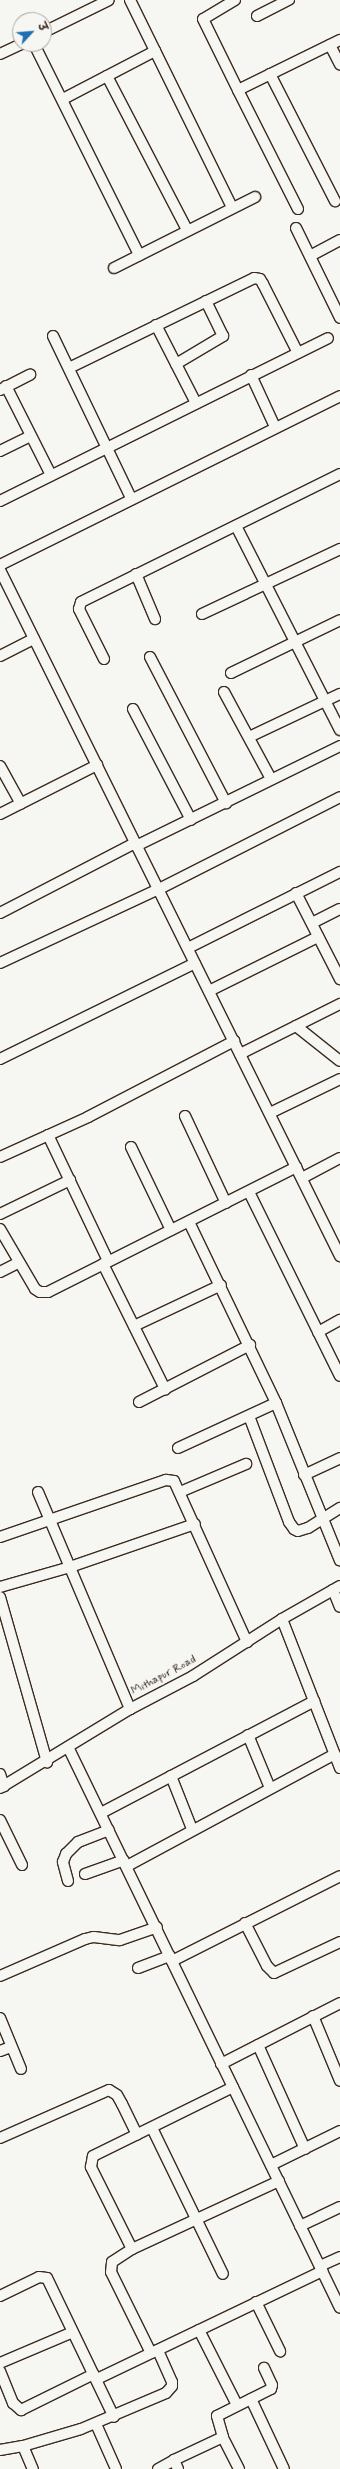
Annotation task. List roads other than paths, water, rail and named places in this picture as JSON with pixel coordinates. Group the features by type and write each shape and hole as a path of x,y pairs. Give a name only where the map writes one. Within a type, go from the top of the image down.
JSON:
{"street":[{"path":"52,28 109,0"},
{"path":"130,0 232,207"},
{"path":"235,0 203,19 298,209"},
{"path":"257,16 289,0"},
{"path":"238,90 340,40"},
{"path":"330,44 340,66"},
{"path":"0,54 12,48"},
{"path":"63,99 155,51"},
{"path":"38,52 63,99 139,256"},
{"path":"270,74 335,201"},
{"path":"107,76 187,230"},
{"path":"114,268 232,207 255,197"},
{"path":"296,228 340,316"},
{"path":"310,256 340,240"},
{"path":"69,368 254,278 260,279 298,353"},
{"path":"176,364 223,336 206,301"},
{"path":"156,325 196,402"},
{"path":"53,336 131,498"},
{"path":"0,501 196,402 328,338"},
{"path":"30,374 3,388 31,436 51,475"},
{"path":"251,375 275,427"},
{"path":"0,565 131,498 340,396"},
{"path":"0,451 31,436"},
{"path":"104,659 80,605 84,600 340,474"},
{"path":"236,526 340,730"},
{"path":"202,614 340,549"},
{"path":"0,570 340,1256"},
{"path":"136,574 155,619"},
{"path":"231,673 296,643 340,620"},
{"path":"0,656 34,639"},
{"path":"150,657 226,803"},
{"path":"224,692 271,779"},
{"path":"249,737 340,694"},
{"path":"133,709 191,820"},
{"path":"0,913 135,844 191,820 340,746"},
{"path":"0,814 97,765"},
{"path":"0,766 21,804"},
{"path":"0,963 159,889 340,797"},
{"path":"188,948 340,872"},
{"path":"296,893 340,979"},
{"path":"312,923 340,909"},
{"path":"209,991 318,937"},
{"path":"0,1059 195,963"},
{"path":"240,1054 340,1004"},
{"path":"296,1026 340,1061"},
{"path":"0,1157 48,1135 234,1041"},
{"path":"270,1113 340,1079"},
{"path":"185,1116 226,1203"},
{"path":"48,1135 70,1180 134,1326 165,1389"},
{"path":"131,1147 171,1230"},
{"path":"302,1178 340,1158"},
{"path":"0,1229 18,1263 35,1289 44,1293 249,1192 296,1167"},
{"path":"0,1214 70,1180"},
{"path":"249,1192 340,1376"},
{"path":"189,1222 222,1285 276,1403 340,1561"},
{"path":"0,1272 18,1263"},
{"path":"134,1326 222,1285"},
{"path":"318,1332 340,1320"},
{"path":"139,1402 250,1345"},
{"path":"178,1448 276,1403"},
{"path":"249,1416 289,1522 294,1529 298,1531 308,1528 322,1517 340,1508"},
{"path":"304,1475 340,1458"},
{"path":"180,1492 246,1464"},
{"path":"0,1537 166,1480 174,1481 247,1642"},
{"path":"38,1492 130,1709"},
{"path":"0,1588 70,1567 194,1524"},
{"path":"336,1588 340,1607"},
{"name":"Mithapur Road","path":"2,1787 46,1762 130,1709 193,1676 282,1619 336,1588"},
{"path":"0,1597 46,1762"},
{"path":"282,1619 340,1768"},
{"path":"101,1813 314,1701"},
{"path":"248,1735 270,1788"},
{"path":"68,1747 340,2308"},
{"path":"85,1874 125,1863 335,1754"},
{"path":"0,1774 2,1787"},
{"path":"171,1776 192,1829"},
{"path":"0,1820 22,1865"},
{"path":"68,1880 63,1862 66,1854 78,1842 109,1830"},
{"path":"138,1968 171,1958 340,1876"},
{"path":"245,1923 267,1966 274,1974 340,1942"},
{"path":"0,1976 85,1938 94,1936 120,1940 156,1927"},
{"path":"221,2064 340,2003"},
{"path":"313,2016 340,2081"},
{"path":"0,2018 21,2069"},
{"path":"258,2045 304,2149"},
{"path":"0,2051 11,2047"},
{"path":"132,2249 90,2162 93,2156 233,2087"},
{"path":"0,2138 108,2090 117,2095 137,2135"},
{"path":"152,2128 223,2274"},
{"path":"271,2165 340,2131"},
{"path":"0,2450 22,2446 96,2424 166,2394 171,2389 172,2382 111,2272 112,2262 132,2249 279,2182"},
{"path":"300,2226 340,2206"},
{"path":"0,2371 13,2403 21,2410 154,2352 256,2302 340,2257"},
{"path":"0,2296 39,2277 47,2278 114,2417"},
{"path":"256,2302 280,2351"},
{"path":"199,2330 237,2405"},
{"path":"0,2363 74,2332"},
{"path":"239,2469 223,2437 218,2416 271,2389 272,2385 264,2368"},
{"path":"251,2399 284,2469"},
{"path":"96,2424 116,2469"},
{"path":"158,2469 176,2465 223,2437"},
{"path":"22,2446 33,2469"}]}
